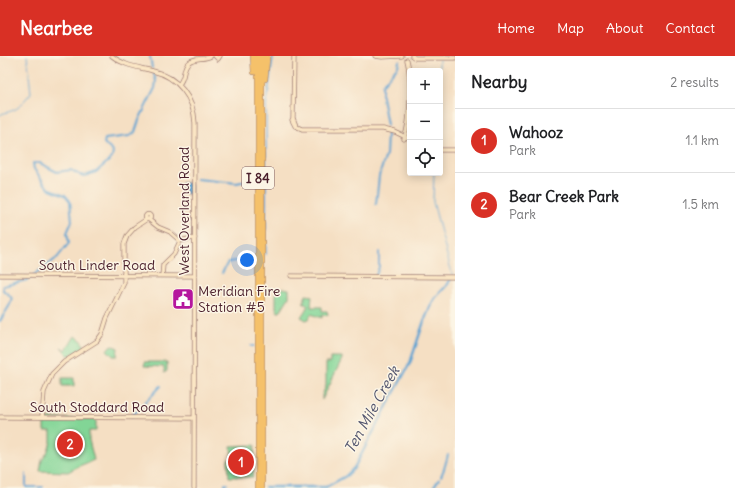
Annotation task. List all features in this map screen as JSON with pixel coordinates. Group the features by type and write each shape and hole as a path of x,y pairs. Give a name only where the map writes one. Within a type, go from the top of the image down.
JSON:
{"highway":[{"path":"253,56 256,187 258,200"},
{"name":"I 84","path":"256,488 258,444 258,56"},
{"name":"I 84","path":"262,56 261,452 263,488"},
{"path":"262,104 267,56"}],"street":[{"name":"West Overland Road","path":"112,56 132,67 162,74 179,84 189,99 195,117 194,488"},
{"path":"179,84 183,78 185,67 189,62 194,59 212,57 218,59 221,56"},
{"path":"294,56 293,118 297,127 304,129 383,129 407,138"},
{"path":"375,56 455,58"},
{"path":"397,57 402,56"},
{"path":"409,58 410,68"},
{"path":"404,138 409,119 409,104"},
{"path":"443,150 455,150"},
{"path":"42,416 45,388 54,371 64,362 95,343 100,337 107,318 124,283 125,241 129,232 147,219 170,232 180,241"},
{"path":"162,276 163,265 174,254 180,241 188,238 195,238"},
{"name":"South Linder Road","path":"0,275 124,277 195,276"},
{"path":"291,276 455,277"},
{"name":"South Stoddard Road","path":"0,417 42,416 194,418"}],"green space":[{"path":"283,288 289,289 289,297 280,312 278,312 276,308 276,290"},
{"path":"306,295 312,296 311,307 322,307 322,311 327,311 328,315 322,315 322,318 311,314 309,319 306,320 301,317 308,306 303,303"},
{"path":"75,336 80,339 85,347 69,356 61,347 66,350"},
{"path":"111,345 118,348 117,356 113,356 107,350"},
{"path":"330,357 342,357 342,359 322,400 322,395 326,386 326,363 330,363"},
{"path":"145,362 167,362 167,371 164,373 164,367 144,366"},
{"path":"62,378 74,378 74,386 62,386"},
{"path":"95,419 96,431 89,431 89,440 94,460 68,472 40,471 42,460 47,453 51,442 51,431 44,431 44,420"},
{"path":"255,445 253,477 229,477 228,460 232,458 231,446"}],"water":[{"path":"182,183 189,183 191,185 190,194 187,194 181,186"}],"waterway":[{"path":"27,56 29,71"},
{"path":"150,56 152,68"},
{"path":"266,254 266,106 273,56"},
{"name":"Ten Mile Creek","path":"439,60 439,68"},
{"path":"387,125 382,97 382,85 398,66 399,61"},
{"path":"130,136 135,132 139,120 155,88 156,81 154,74"},
{"path":"24,101 31,93 29,75"},
{"path":"0,115 15,110 23,103"},
{"path":"376,204 379,176 386,155 387,134"},
{"path":"0,321 12,299 3,290 3,286 27,280 57,258 69,243 67,233 72,221 70,201 65,195 48,188 34,169 33,163 40,163 57,172 71,170 85,176 96,172 112,158 113,152 104,143 105,139 129,136"},
{"name":"Ten Mile Creek","path":"434,176 433,202 452,274"},
{"path":"197,179 237,183 253,179"},
{"path":"376,275 379,267 379,252"},
{"path":"222,273 228,262 243,260 254,262"},
{"name":"Ten Mile Creek","path":"265,487 326,487 346,476 354,468 410,363 431,305 451,278"},
{"path":"132,416 161,386"},
{"path":"441,476 448,455"},
{"path":"26,474 26,487 43,487"},
{"path":"433,488 439,479"},
{"path":"227,484 225,484 225,486 228,488"}],"place":[{"name":"Meridian Fire Station #5","path":"183,299"},
{"name":"Bear Creek Park","path":"70,444"},
{"name":"Wahooz","path":"241,462"}]}
